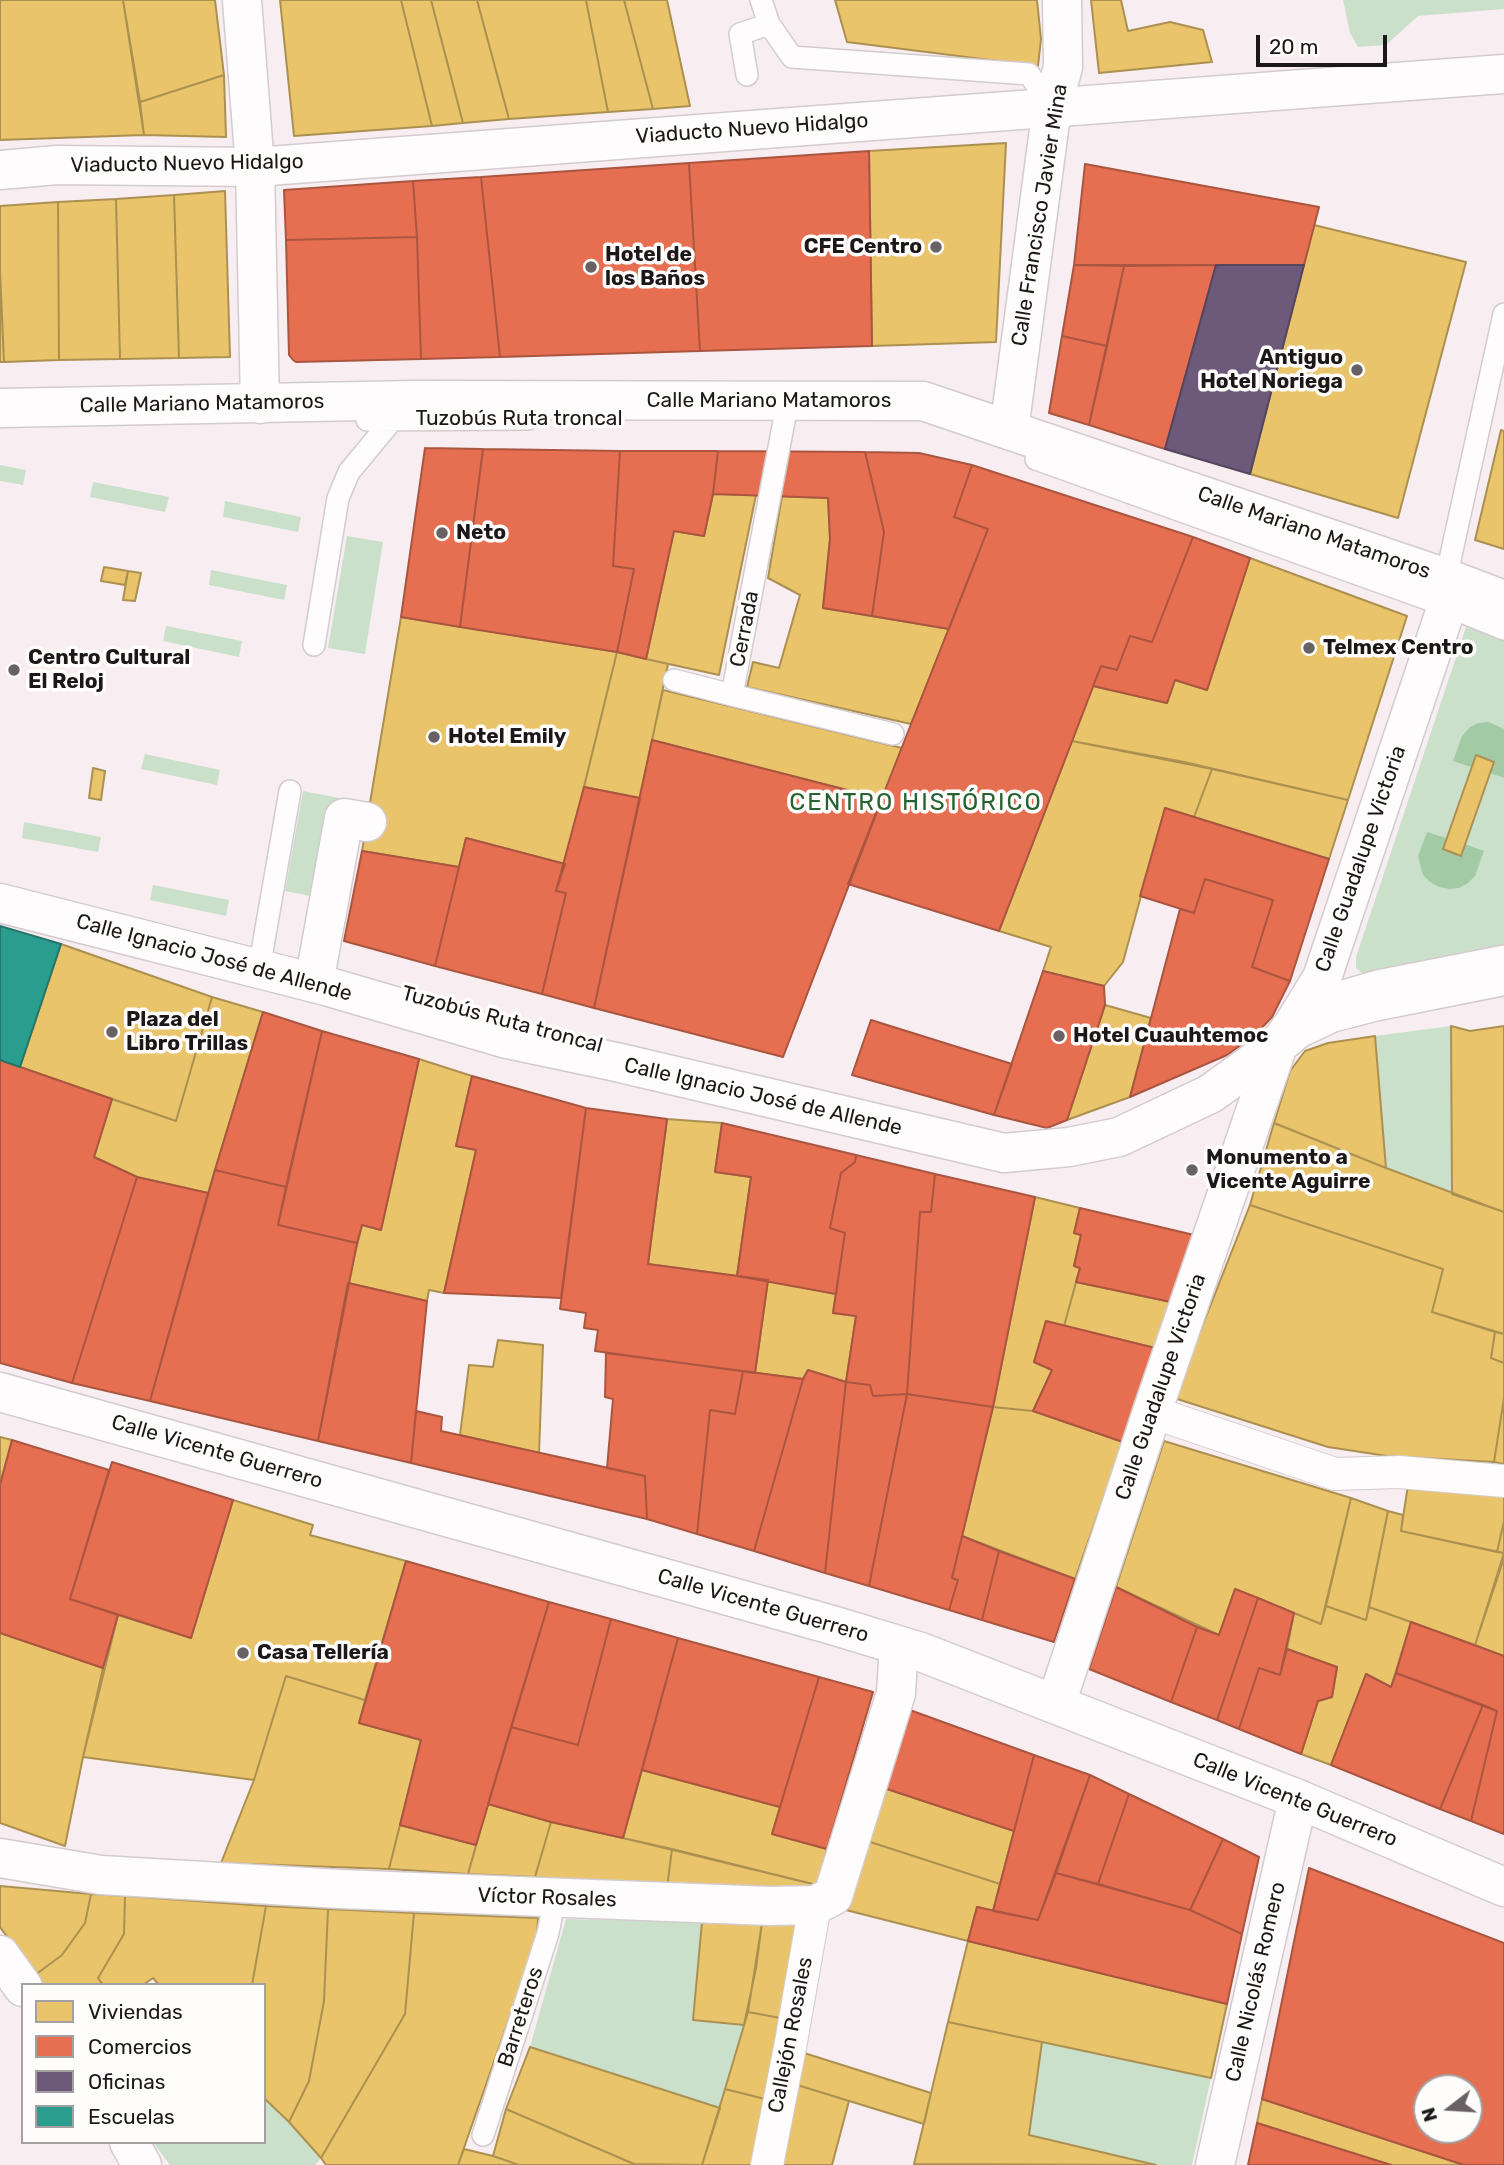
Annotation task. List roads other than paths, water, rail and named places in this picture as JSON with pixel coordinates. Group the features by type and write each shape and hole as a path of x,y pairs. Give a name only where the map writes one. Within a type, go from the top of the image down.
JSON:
{"street":[{"path":"243,0 255,167 260,404"},
{"name":"Calle Francisco Javier Mina","path":"1009,430 1052,107 1063,67 1062,0"},
{"name":"Viaducto Nuevo Hidalgo","path":"0,170 57,165 255,167 1504,74"},
{"name":"Calle Mariano Matamoros","path":"0,408 260,404 404,410 786,410 923,401 1009,430 1447,592 1504,600"},
{"name":"Calle Guadalupe Victoria","path":"1056,1704 1152,1412 1286,1035 1322,978 1447,592"},
{"path":"316,976 344,818 367,822"},
{"name":"Calle Ignacio José de Allende","path":"0,903 316,976 507,1039 1004,1153 1069,1147 1119,1137 1210,1094 1286,1035 1331,1013 1504,976"},
{"name":"Calle Vicente Guerrero","path":"0,1392 921,1652 1298,1799 1504,1886"},
{"path":"1152,1412 1335,1474 1399,1472 1504,1480"},
{"path":"815,1905 833,1896 896,1693 899,1646"},
{"name":"Calle Nicolás Romero","path":"1215,2165 1298,1799"},
{"name":"Víctor Rosales","path":"0,1858 101,1875 340,1889 769,1906 815,1905"},
{"name":"Callejón Rosales","path":"766,2165 815,1905"},
{"path":"0,1955 21,1984"},
{"path":"130,2144 142,2165"}],"lane":[{"path":"761,0 769,24 792,57 1029,74 1052,107"},
{"path":"747,75 740,34 769,24"},
{"name":"Calle Guadalupe Victoria","path":"1447,592 1504,314"},
{"path":"314,645 338,498 349,472 404,410"},
{"name":"Tuzobús Ruta troncal","path":"0,425 404,410"},
{"path":"786,410 921,418 1447,592 1504,629"},
{"name":"Cerrada","path":"786,410 732,695 893,734"},
{"path":"674,680 732,695"},
{"path":"0,892 261,962 290,791"},
{"path":"1286,1035 1316,1006 1343,991 1377,981 1504,956"},
{"name":"Barreteros","path":"483,2135 548,1933 555,1898"}],"place":[{"name":"CFE Centro","path":"936,247"},
{"name":"Hotel de los Baños","path":"591,267"},
{"name":"Antiguo Hotel Noriega","path":"1357,370"},
{"name":"Neto","path":"442,533"},
{"name":"Telmex Centro","path":"1309,648"},
{"name":"Centro Cultural El Reloj","path":"14,670"},
{"name":"Hotel Emily","path":"434,737"},
{"name":"Plaza del Libro Trillas","path":"112,1032"},
{"name":"Hotel Cuauhtemoc","path":"1059,1036"},
{"name":"Monumento a Vicente Aguirre","path":"1192,1170"},
{"name":"Casa Tellería","path":"243,1653"}],"district":[{"name":"CENTRO HISTÓRICO","path":"916,803"}]}
